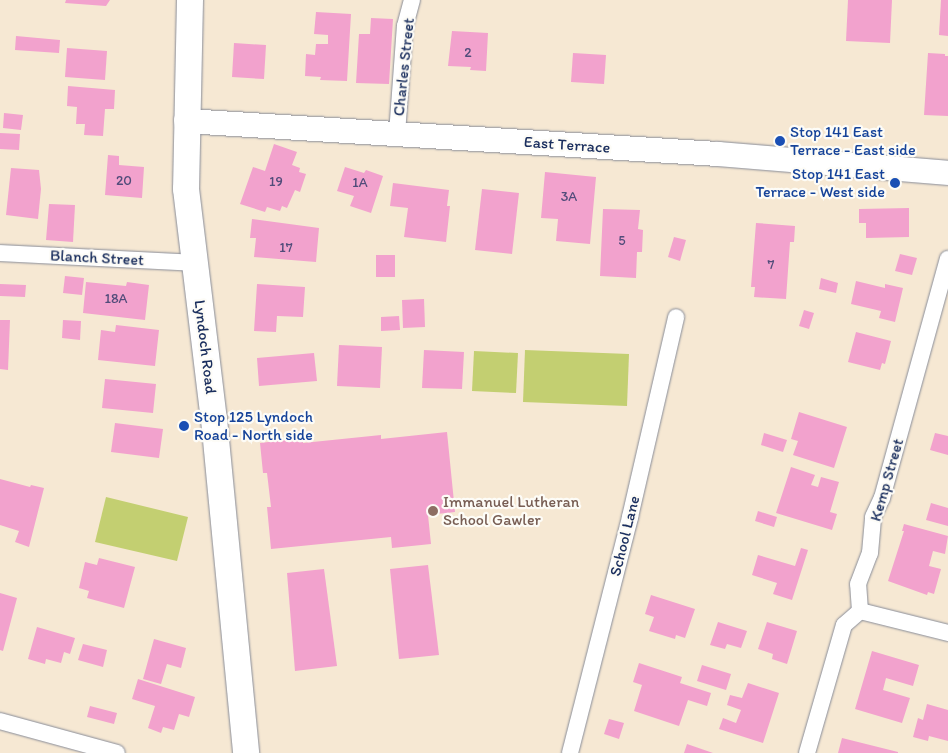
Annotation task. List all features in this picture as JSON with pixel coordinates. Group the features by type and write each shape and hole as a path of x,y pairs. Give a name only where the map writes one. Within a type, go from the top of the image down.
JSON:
{"main road":[{"name":"Lyndoch Road","path":"190,0 186,189 214,419 246,753"}],"street":[{"name":"Charles Street","path":"397,134 405,26 412,0"},
{"name":"East Terrace","path":"186,121 718,154 948,173"},
{"name":"Blanch Street","path":"0,253 195,263"},
{"name":"Kemp Street","path":"860,611 858,584 870,553 873,517 882,498 948,259"},
{"name":"School Lane","path":"570,753 630,518 676,318"},
{"path":"807,753 844,625 860,611 948,633"},
{"path":"0,721 117,753"}],"green space":[{"path":"525,350 629,354 627,406 523,402"},
{"path":"474,351 518,353 516,393 472,391"},
{"path":"106,497 188,517 177,561 95,542"}],"building":[{"path":"66,0 110,0 106,6 65,3"},
{"path":"848,0 892,0 890,43 846,41"},
{"path":"941,0 948,0 948,36 939,35"},
{"path":"316,12 351,14 347,81 320,80 321,77 305,76 306,54 315,55 316,44 328,44 328,35 314,34"},
{"path":"371,18 393,19 389,84 356,83 359,34 370,34"},
{"path":"452,31 488,33 486,71 470,70 471,67 448,66"},
{"path":"16,36 60,40 59,53 15,50"},
{"path":"234,43 266,45 264,79 232,77"},
{"path":"67,48 107,51 105,80 65,77"},
{"path":"573,53 606,55 604,84 571,82"},
{"path":"928,53 945,54 945,56 948,56 948,116 924,115"},
{"path":"68,86 115,90 114,109 105,109 103,136 84,135 85,124 76,124 77,107 67,106"},
{"path":"4,113 23,115 21,130 3,128"},
{"path":"0,133 20,134 19,150 0,149"},
{"path":"274,144 297,152 292,165 300,168 299,172 306,174 300,192 295,190 287,208 282,206 280,211 267,207 265,212 240,204 253,167 265,171"},
{"path":"108,155 119,156 119,165 144,167 142,198 105,195"},
{"path":"345,167 364,173 366,170 383,176 371,213 350,206 354,196 337,191"},
{"path":"11,168 39,170 41,189 38,219 6,215"},
{"path":"545,172 596,177 590,244 556,241 558,219 541,218"},
{"path":"393,183 449,190 447,206 450,206 446,242 404,237 408,208 390,206"},
{"path":"482,189 519,193 512,254 475,250"},
{"path":"49,204 75,205 73,242 46,240"},
{"path":"909,208 909,237 866,238 866,223 859,223 859,209"},
{"path":"603,209 640,210 638,229 643,230 642,252 637,252 636,278 600,276"},
{"path":"252,219 319,228 316,262 254,257 256,238 250,238"},
{"path":"756,223 795,226 794,242 790,242 786,299 754,297 755,287 751,287"},
{"path":"674,237 686,240 680,261 668,257"},
{"path":"900,254 917,258 912,275 895,271"},
{"path":"376,255 395,255 395,277 376,277"},
{"path":"65,276 84,278 82,295 63,293"},
{"path":"821,278 838,283 836,293 819,289"},
{"path":"856,281 885,288 885,284 903,288 895,322 879,318 881,311 851,304"},
{"path":"86,282 126,286 127,282 149,285 145,320 83,313"},
{"path":"0,284 26,285 25,297 0,296"},
{"path":"257,284 305,287 303,317 277,316 276,332 254,331"},
{"path":"424,299 425,327 403,328 402,300"},
{"path":"804,310 814,313 809,329 799,326"},
{"path":"399,316 400,330 381,331 381,317"},
{"path":"0,320 10,320 8,370 0,369"},
{"path":"63,320 81,321 80,340 62,338"},
{"path":"116,325 159,330 155,366 98,360 101,330 115,332"},
{"path":"856,332 891,341 885,364 882,363 880,370 848,362"},
{"path":"339,345 382,347 380,388 337,386"},
{"path":"424,350 464,352 462,389 422,388"},
{"path":"314,353 317,381 259,386 257,358"},
{"path":"105,379 156,384 153,413 102,408"},
{"path":"799,412 847,427 834,468 793,455 798,441 791,439"},
{"path":"115,423 163,429 159,458 111,452"},
{"path":"447,432 455,512 428,515 431,544 392,548 391,537 271,549 267,507 271,507 267,473 263,473 260,443 302,438 303,443 381,435 381,439"},
{"path":"764,433 787,440 783,452 761,445"},
{"path":"935,433 948,436 948,455 930,450"},
{"path":"791,467 815,475 811,485 818,487 821,477 839,482 830,512 837,514 832,530 776,513"},
{"path":"0,479 30,487 31,485 44,488 29,547 15,542 19,531 0,525"},
{"path":"931,503 948,508 948,526 926,520"},
{"path":"758,511 777,517 774,527 755,521"},
{"path":"904,524 948,536 945,554 933,551 929,566 941,569 934,594 928,592 927,595 888,581 904,531 902,531"},
{"path":"801,548 808,550 792,600 773,594 777,583 752,575 758,555 795,566"},
{"path":"99,558 135,567 124,608 87,598 89,591 79,588 85,562 97,565"},
{"path":"428,565 439,655 399,659 390,569"},
{"path":"324,569 337,666 295,671 287,573"},
{"path":"0,593 17,598 3,651 0,650"},
{"path":"651,595 695,609 685,638 676,635 675,639 649,631 654,617 645,614"},
{"path":"718,622 747,631 741,648 727,644 725,649 710,645"},
{"path":"767,622 797,631 787,664 772,659 773,654 758,649"},
{"path":"37,627 75,638 70,654 64,652 61,663 46,659 45,664 28,659"},
{"path":"154,639 186,648 181,668 167,664 161,684 143,679"},
{"path":"83,644 107,650 103,667 78,660"},
{"path":"872,651 919,665 913,686 886,678 883,690 910,698 902,723 855,709"},
{"path":"639,663 682,677 680,683 711,693 707,706 688,700 679,726 634,711 642,685 633,682"},
{"path":"702,665 731,674 726,690 697,681"},
{"path":"138,679 195,697 189,717 179,714 174,730 163,727 161,733 148,728 155,706 132,699"},
{"path":"748,683 779,693 763,743 719,729 723,718 736,723 741,710 727,705 730,695 742,698"},
{"path":"927,704 948,710 948,741 929,736 928,741 913,737 918,718 923,720"},
{"path":"90,706 117,713 114,724 87,717"},
{"path":"609,719 624,723 619,739 604,734"},
{"path":"842,738 898,752 898,753 838,753"},
{"path":"687,744 713,753 684,753"}],"place":[{"name":"Stop 141 East Terrace - East side","path":"780,141"},
{"name":"Stop 141 East Terrace - West side","path":"895,183"},
{"name":"Stop 125 Lyndoch Road - North side","path":"184,426"},
{"name":"Immanuel Lutheran School Gawler","path":"433,511"}]}
